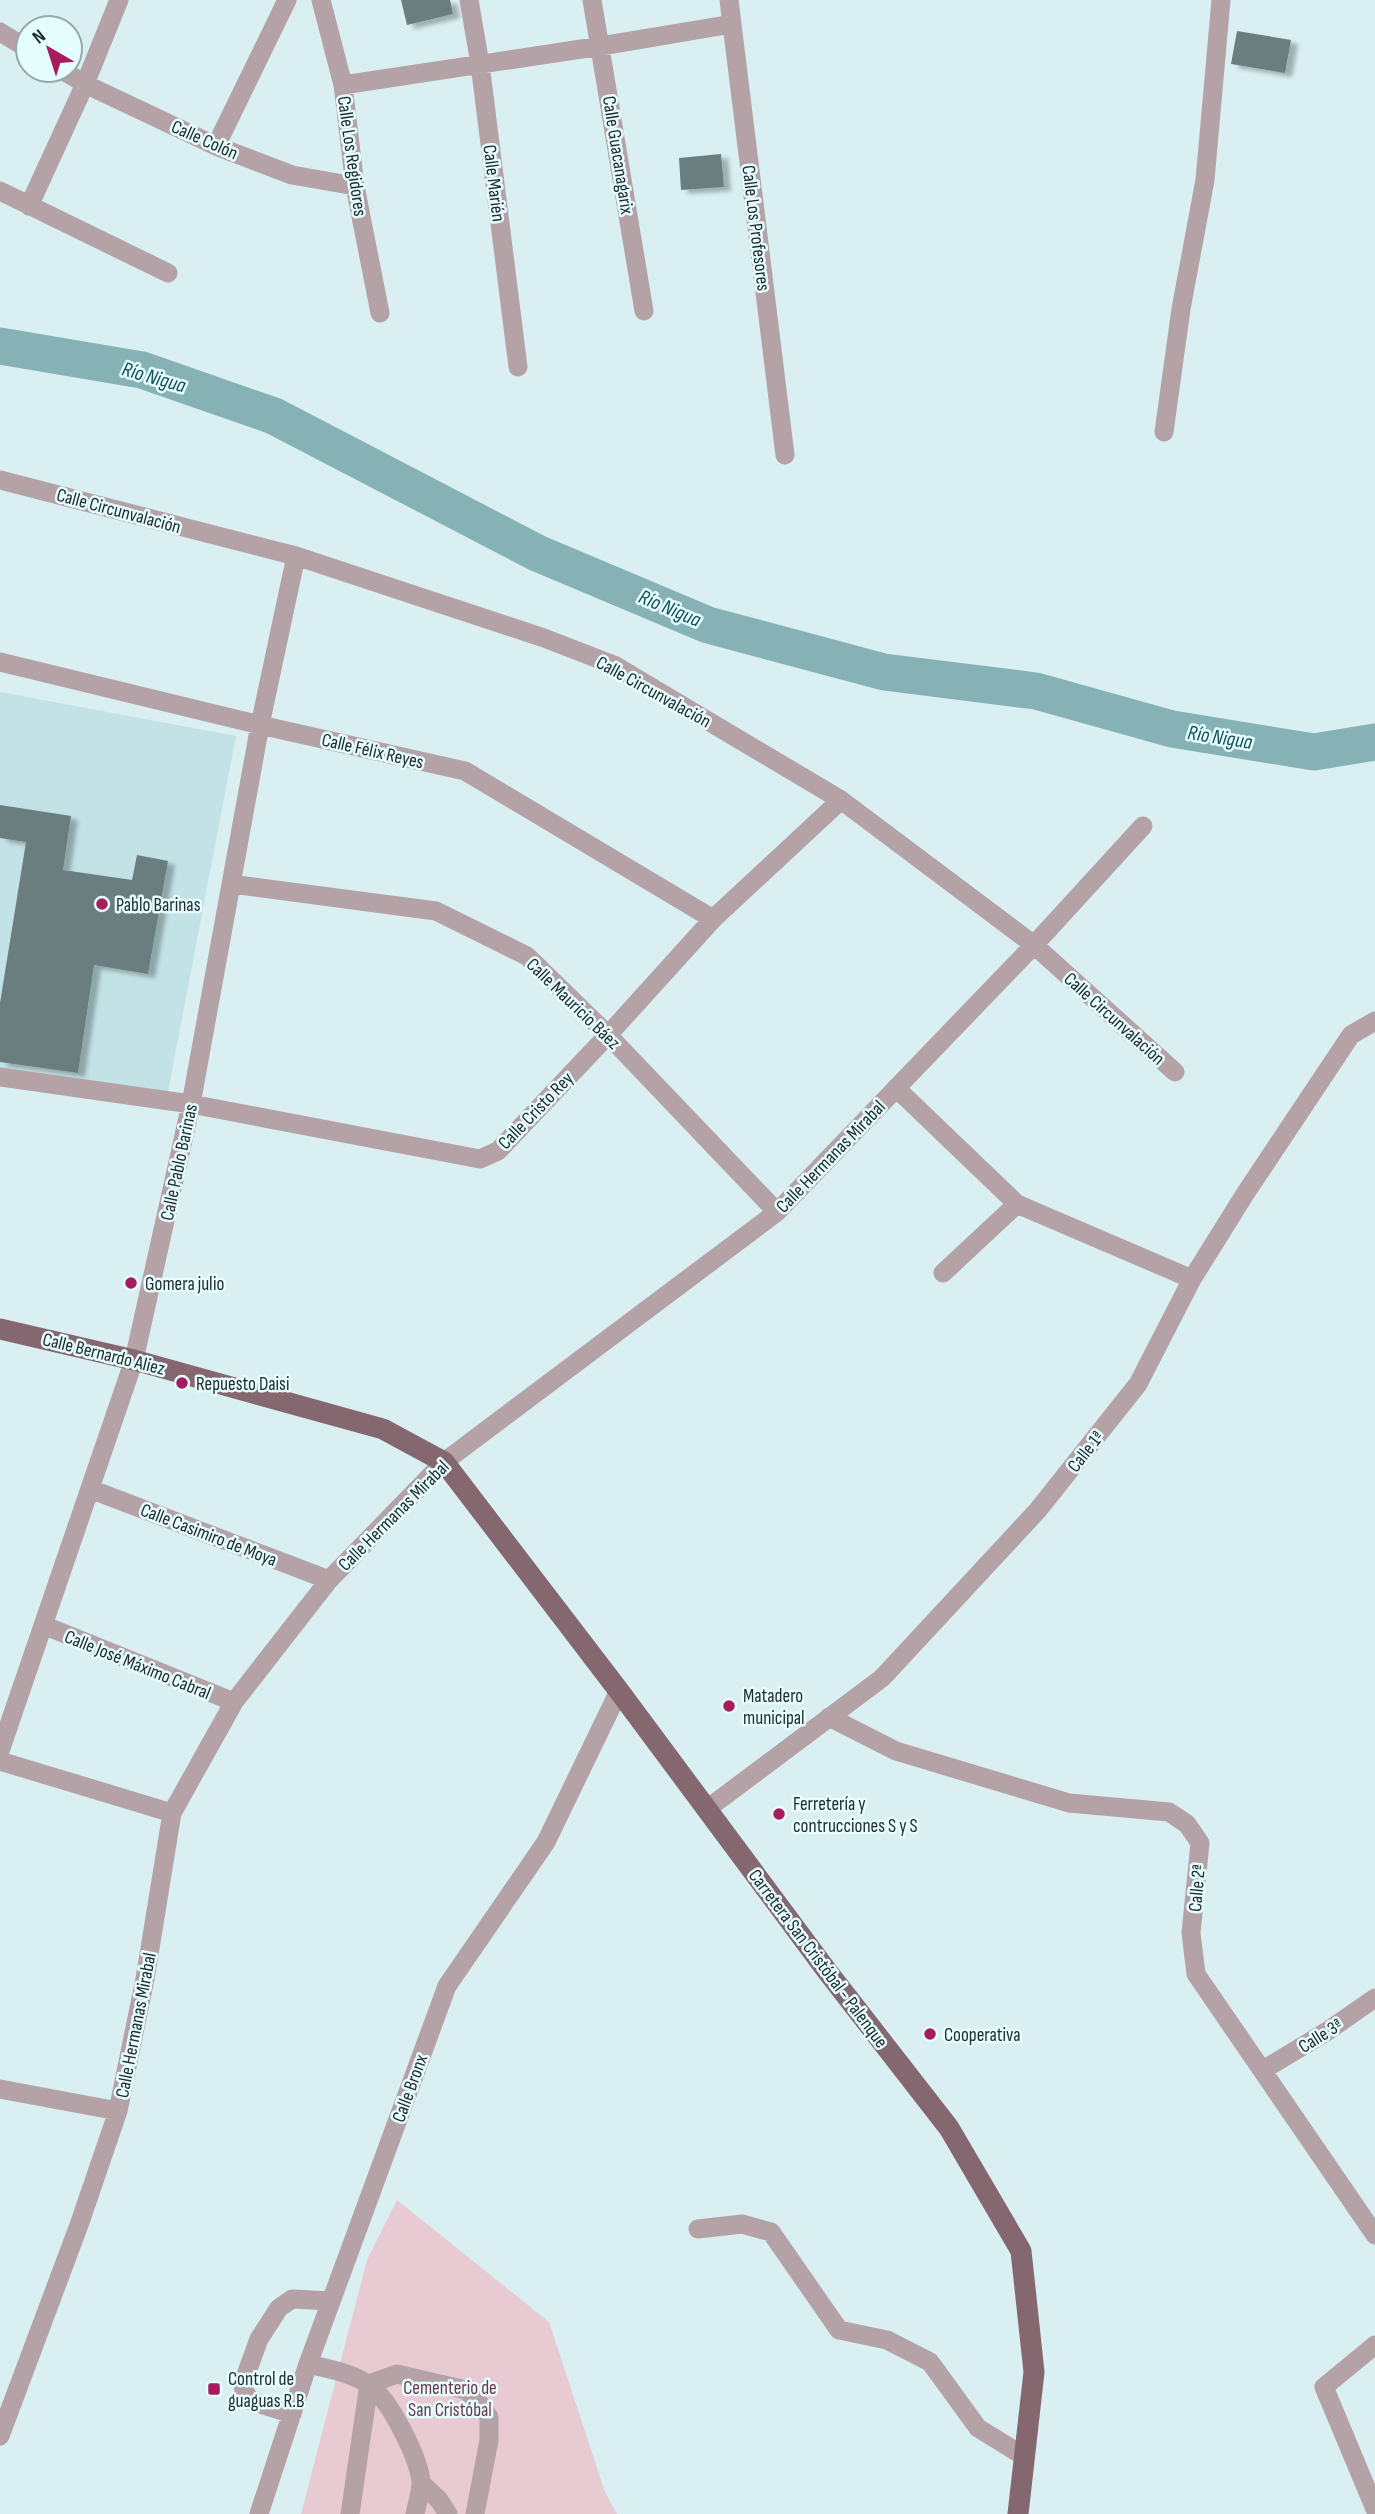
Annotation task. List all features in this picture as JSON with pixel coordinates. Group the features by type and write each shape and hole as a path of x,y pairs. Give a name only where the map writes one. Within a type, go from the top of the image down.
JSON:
{"main road":[{"name":"Calle Bernardo Aliez","path":"0,1329 134,1360 383,1429 444,1462"},
{"name":"Carretera San Cristóbal - Palenque","path":"444,1462 619,1690 827,1971 949,2128 1021,2251 1034,2372 1018,2514"}],"street":[{"path":"29,206 85,84 119,0"},
{"path":"216,146 287,0"},
{"name":"Calle Los Regidores","path":"321,0 343,85 355,186 380,313"},
{"name":"Calle Marién","path":"469,0 480,64 518,367"},
{"name":"Calle Guacanagarix","path":"592,0 644,311"},
{"name":"Calle Los Profesores","path":"729,0 785,455"},
{"path":"1164,432 1181,309 1205,180 1221,0"},
{"path":"343,85 732,24"},
{"name":"Calle Colón","path":"85,84 216,146 292,175 355,186"},
{"path":"0,191 168,273"},
{"name":"Calle Circunvalación","path":"0,480 296,556 544,638 614,664 841,800 1034,945 1175,1072"},
{"name":"Calle Pablo Barinas","path":"0,1751 134,1360 191,1104 260,725 296,556"},
{"name":"Calle Félix Reyes","path":"0,662 465,771 713,919"},
{"name":"Calle Cristo Rey","path":"0,1077 191,1104 480,1159 498,1151 713,919 841,800"},
{"name":"Calle Hermanas Mirabal","path":"0,2436 79,2225 118,2111 145,1979 173,1813 234,1702 329,1580 444,1462 777,1212 1034,945 1143,826"},
{"name":"Calle Mauricio Báez","path":"231,884 436,911 527,956 608,1035 777,1212"},
{"name":"Calle 1ª","path":"707,1809 882,1678 1038,1510 1138,1384 1192,1279 1351,1035 1375,1021"},
{"path":"896,1088 1017,1205 1192,1279"},
{"path":"943,1273 1017,1205"},
{"name":"Calle Casimiro de Moya","path":"90,1489 329,1580"},
{"name":"Calle José Máximo Cabral","path":"43,1625 234,1702"},
{"name":"Calle Bronx","path":"259,2514 308,2364 447,1986 546,1842 619,1690"},
{"name":"Calle 2ª","path":"829,1717 896,1751 1069,1803 1169,1812 1187,1824 1200,1843 1191,1933 1196,1974 1375,2235"},
{"path":"0,1761 173,1813"},
{"name":"Calle 3ª","path":"1263,2070 1326,2032 1375,1998"},
{"path":"0,2088 118,2111"},
{"path":"698,2229 743,2224 771,2232 839,2330 887,2340 930,2362 978,2428 1025,2457"},
{"path":"292,2414 251,2401 244,2391 243,2383 259,2339 279,2308 292,2299 331,2301"},
{"path":"1375,2345 1324,2388 1375,2509"},
{"path":"308,2364 351,2376 369,2384 379,2394 415,2453 421,2483 415,2514"},
{"path":"369,2384 397,2374 466,2390 479,2403 489,2417 489,2440 475,2514"},
{"path":"350,2514 369,2384"},
{"path":"421,2483 439,2500 448,2514"}],"shaded area":[{"name":"Pablo Barinas","path":"0,692 236,736 166,1102 0,1071"}],"green space":[{"name":"Cementerio de San Cristóbal","path":"397,2200 549,2322 605,2492 617,2514 301,2514 367,2260"}],"building":[{"path":"401,0 450,0 453,14 407,25"},
{"path":"1237,31 1291,40 1285,73 1231,64"},
{"path":"721,154 724,187 681,190 679,158"},
{"path":"0,805 71,816 63,870 132,880 137,855 168,861 148,974 94,965 78,1073 0,1062 0,1003 26,842 0,838"}],"waterway":[{"name":"Río Nigua","path":"0,346 142,370 274,416 537,553 708,625 884,672 1036,691 1172,729 1314,752 1375,742"}],"place":[{"name":"Pablo Barinas","path":"102,904"},
{"name":"Gomera julio","path":"131,1283"},
{"name":"Repuesto Daisi","path":"182,1383"},
{"name":"Matadero municipal","path":"729,1706"},
{"name":"Ferretería y contrucciones S y S","path":"779,1814"},
{"name":"Cooperativa","path":"930,2034"},
{"name":"Control de guaguas R.B","path":"214,2389"}]}
